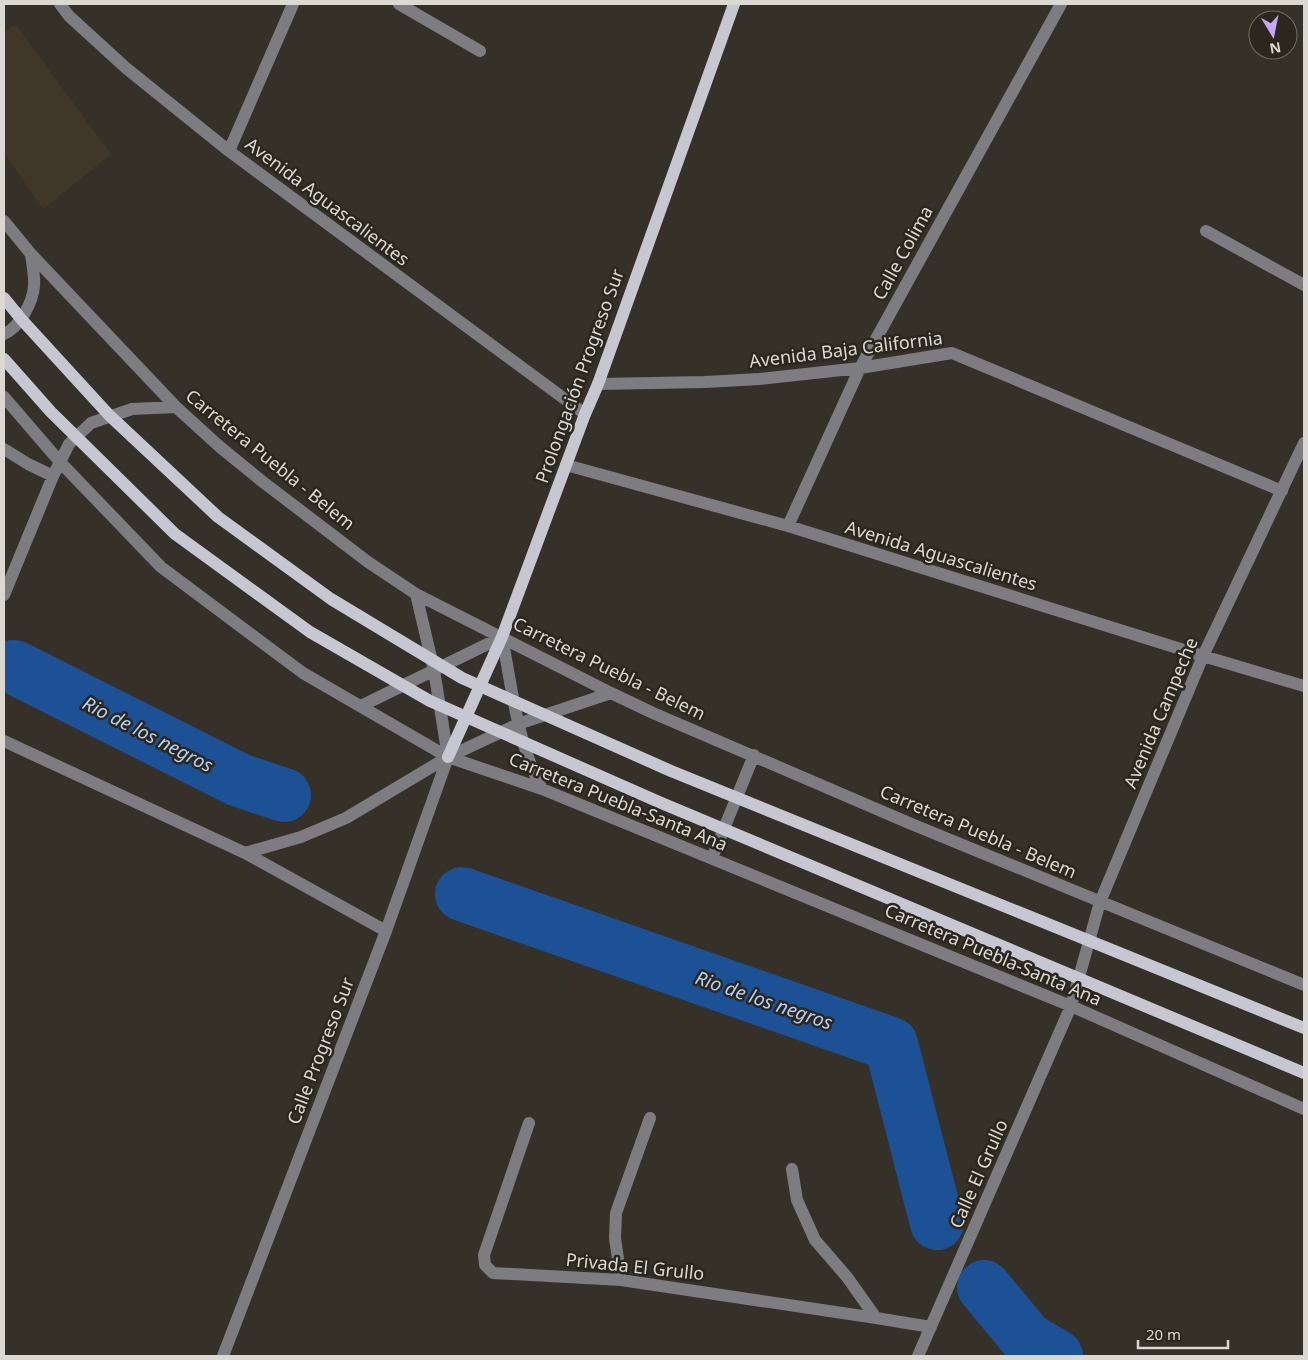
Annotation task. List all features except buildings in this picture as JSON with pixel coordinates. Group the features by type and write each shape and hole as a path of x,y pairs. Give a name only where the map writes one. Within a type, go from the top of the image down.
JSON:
{"main road":[{"name":"Prolongación Progreso Sur","path":"448,757 502,636 598,384 734,4"},
{"path":"4,298 110,415 218,517 331,599 462,678 671,771 1304,1028"},
{"path":"4,359 51,412 175,534 310,632 430,701 659,802 1304,1073"}],"street":[{"name":"Avenida Aguascalientes","path":"60,4 69,16 126,68 229,150 585,414"},
{"path":"229,150 292,4"},
{"path":"400,4 480,50"},
{"name":"Calle Colima","path":"788,526 860,368 1061,4"},
{"name":"Carretera Puebla - Belem","path":"4,221 31,254 176,407 220,447 368,562 416,594 653,713 909,823 1304,985"},
{"path":"1206,231 1304,285"},
{"path":"4,334 11,331 24,315 34,286 31,254"},
{"name":"Avenida Baja California","path":"598,384 714,382 801,375 860,368 952,353 1282,492"},
{"name":"Carretera Puebla-Santa Ana","path":"4,397 60,462 161,567 303,673 448,757 542,789 712,858 1071,1006 1304,1109"},
{"path":"4,595 53,476 69,444 91,423 132,409 176,407"},
{"name":"Avenida Campeche","path":"1071,1006 1100,902 1203,656 1304,443"},
{"path":"4,449 28,464 53,476"},
{"name":"Avenida Aguascalientes","path":"566,465 788,526 1304,686"},
{"path":"416,594 434,670 448,757"},
{"path":"362,706 502,636 518,724 533,772 542,789"},
{"path":"246,853 301,837 346,818 448,757 518,724 611,693"},
{"path":"4,741 246,853 386,931"},
{"path":"712,858 754,755"},
{"name":"Calle Progreso Sur","path":"223,1356 386,931 448,757"},
{"name":"Calle El Grullo","path":"918,1356 1071,1006"},
{"path":"621,1280 615,1238 616,1213 650,1118"},
{"name":"Privada El Grullo","path":"529,1123 484,1255 485,1266 493,1273 621,1280 931,1327"},
{"path":"792,1169 797,1200 815,1240 847,1277 876,1318"}],"shaded area":[{"path":"15,24 111,154 43,209 4,153 4,33"}],"waterway":[{"name":"Rio de los negros","path":"14,667 239,780 284,795"},
{"name":"Rio de los negros","path":"462,894 891,1044 937,1223"},
{"name":"Rio de los negros","path":"984,1287 1027,1339 1056,1356"}]}
